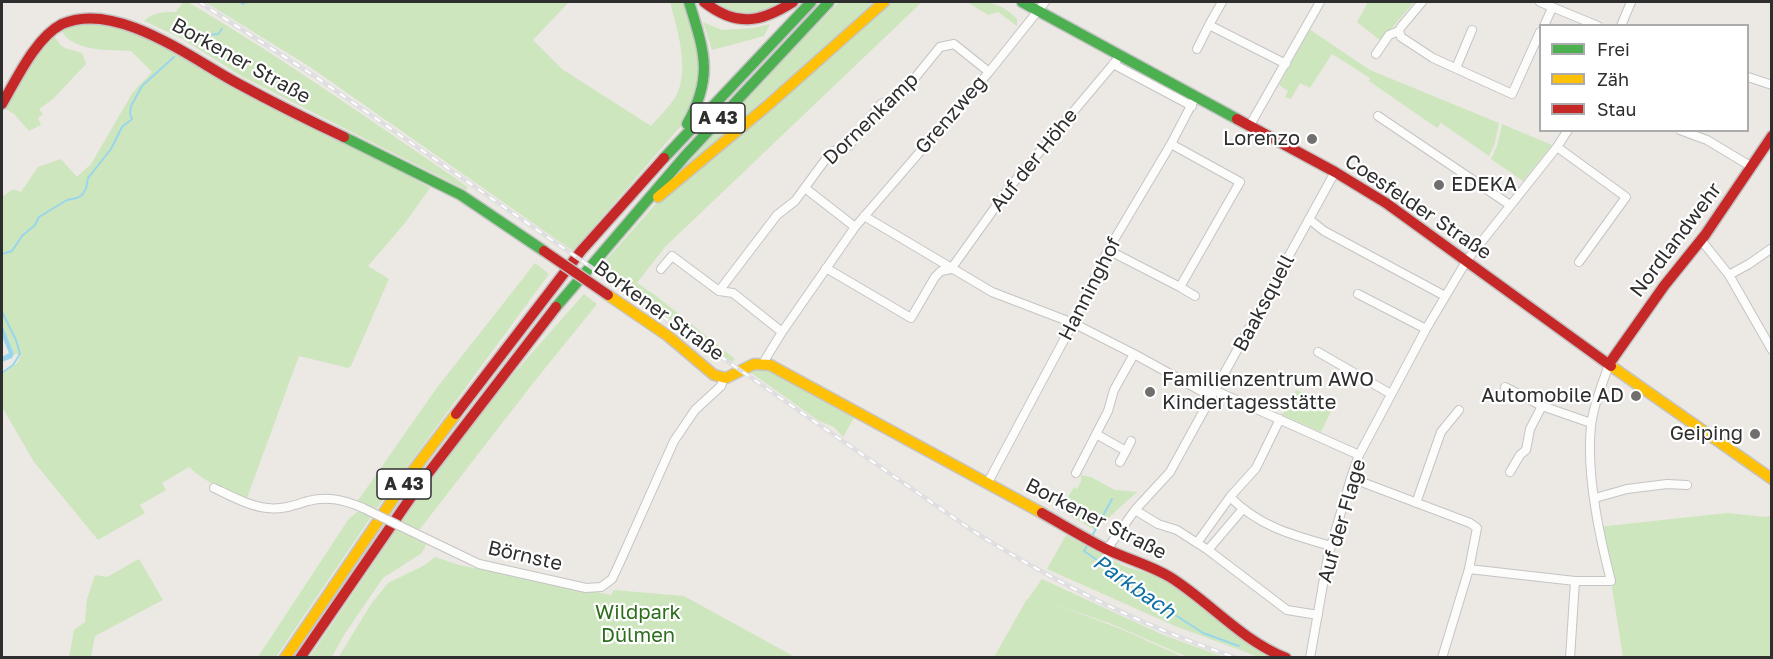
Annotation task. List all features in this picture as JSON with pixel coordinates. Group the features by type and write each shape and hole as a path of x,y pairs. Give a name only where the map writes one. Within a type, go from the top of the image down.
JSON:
{"main road":[{"path":"656,168 689,121 701,98 706,72 703,46 689,2"},
{"path":"704,2 724,17 747,20 772,14 793,2"},
{"name":"A 43","path":"285,657 360,546 459,409 581,251 710,108 811,2"},
{"name":"A 43","path":"300,657 380,539 464,424 612,238 703,134 829,2"},
{"path":"612,238 639,218 668,187 767,106 884,2"},
{"name":"Coesfelder Straße","path":"1022,2 1042,6 1194,101 1250,125 1335,171 1386,203 1772,478"},
{"name":"Borkener Straße","path":"2,104 40,44 54,28 63,22 84,18 111,18 141,27 170,41 219,73 266,98 448,188 497,218 677,343 712,374 724,378 734,376 748,366 763,363 779,369 1107,549 1174,579 1245,636 1271,652 1286,657"},
{"name":"Nordlandwehr","path":"1609,364 1664,286 1701,240 1772,136"}],"street":[{"path":"1197,49 1222,2"},
{"path":"1250,125 1320,2"},
{"path":"1376,54 1389,35 1399,31 1422,2"},
{"path":"1540,2 1593,24"},
{"path":"1622,24 1631,2"},
{"name":"Grenzweg","path":"763,363 855,227 989,72 1042,6"},
{"path":"1545,24 1552,8"},
{"path":"1209,25 1286,64"},
{"path":"1456,68 1472,30"},
{"path":"1399,31 1401,37 1407,42 1433,58 1512,94 1539,34"},
{"name":"Dornenkamp","path":"719,291 777,215 795,201 805,189 831,152 849,146 881,104 901,95 939,47 954,44 989,72"},
{"name":"Auf der Höhe","path":"826,267 911,318 935,278 941,271 951,269 1009,188 1121,55"},
{"name":"Coesfelder Straße","path":"1113,64 1194,101"},
{"path":"1749,77 1772,85"},
{"name":"Hanninghof","path":"987,484 1073,323 1108,250 1194,101"},
{"path":"1378,117 1510,205"},
{"name":"Auf der Flage","path":"1310,657 1331,546 1350,478 1359,455 1426,329 1467,260 1567,132"},
{"path":"1693,133 1752,167"},
{"path":"1171,144 1240,182 1180,287"},
{"path":"1557,147 1626,197 1579,262"},
{"name":"Baaksquell","path":"1107,549 1135,510 1170,472 1335,171"},
{"path":"805,189 855,227"},
{"path":"864,216 992,292 1073,323 1203,392 1216,391 1359,455"},
{"path":"1309,219 1324,231 1445,296"},
{"path":"1701,240 1729,275 1772,350"},
{"path":"1729,275 1772,248"},
{"path":"1108,250 1195,296"},
{"path":"661,269 672,256 719,291 733,293 782,332"},
{"path":"1358,294 1426,329"},
{"path":"1318,352 1391,394"},
{"path":"1076,473 1108,411 1114,390 1134,354"},
{"path":"1469,570 1575,581 1611,581 1600,536 1590,448 1591,423 1609,364"},
{"name":"Börnste","path":"214,488 242,501 267,508 290,508 309,501 327,498 346,501 479,564 577,586 601,587 612,579 674,441 695,410 721,386 724,378"},
{"path":"1505,387 1542,406 1591,423"},
{"path":"1510,472 1520,455 1526,450 1530,429 1542,406"},
{"path":"1416,503 1441,432 1459,410"},
{"path":"1197,543 1230,498 1256,468 1280,419"},
{"path":"1096,434 1126,451"},
{"path":"1120,462 1131,441"},
{"path":"1350,478 1476,526 1469,570 1442,657"},
{"path":"1595,498 1627,489 1667,484 1687,485"},
{"path":"1230,498 1242,510 1281,532 1331,546"},
{"path":"1135,510 1158,524 1177,530 1208,550 1287,610 1318,615"},
{"path":"1208,550 1242,510"},
{"path":"1570,657 1575,581"}],"green space":[{"path":"183,2 188,2 330,92 468,187 466,190 241,76 181,38 144,21 155,14 176,12"},
{"path":"205,2 569,2 533,40 562,69 651,126 675,98 680,87 681,50 670,2 686,2 702,73 685,121 573,251 310,67"},
{"path":"708,2 789,2 742,17"},
{"path":"839,2 877,2 677,175 766,77"},
{"path":"889,2 922,2 665,247 637,283 735,359 732,362 598,269 660,199"},
{"path":"967,2 1000,6 1017,19 1017,26 998,12 988,15"},
{"path":"1368,2 1414,2 1381,41 1357,22"},
{"path":"703,22 722,30 753,28 770,24 764,36 712,50"},
{"path":"72,24 117,26 140,32 163,43 244,92 361,149 430,188 405,223 368,266 389,279 351,366 348,368 299,356 247,498 216,486 189,467 162,483 166,490 140,505 145,513 98,540 34,462 2,407 2,375 18,362 21,355 14,354 2,324 2,197 13,189 21,192 38,167 61,159 77,177 91,164 133,92 152,72 131,51 102,50 82,46 66,37 61,29"},
{"path":"1309,29 1370,70 1499,123 1495,143 1489,156 1441,123 1437,128 1369,81 1370,78 1332,54 1310,88 1300,83 1291,99 1285,97 1288,91 1279,85"},
{"path":"54,35 62,46 82,53 86,64 53,99 39,109 43,114 38,118 41,125 29,131 14,114 4,108 32,62"},
{"path":"1502,124 1552,145 1523,181 1491,159 1497,146"},
{"path":"535,263 549,274 375,511 357,502 436,389"},
{"path":"584,294 597,304 420,529 416,531 401,523 447,458 514,373"},
{"path":"760,369 775,372 854,418 843,437 834,427 819,421 750,372"},
{"path":"1296,390 1334,405 1321,432 1282,415"},
{"path":"1081,475 1091,477 1115,490 1137,492 1095,530 1060,510 1074,487 1077,489"},
{"path":"358,511 371,517 276,657 258,657 348,520"},
{"path":"1727,513 1771,516 1771,657 1623,657 1611,581 1598,527"},
{"path":"397,529 419,539 426,545 422,553 383,578 344,635 332,657 309,658"},
{"path":"1066,535 1124,566 1153,575 1174,585 1237,636 1271,657 1259,657 1175,626 1047,569"},
{"name":"Wildpark Dülmen","path":"435,557 459,565 611,595 614,590 684,596 795,657 338,658 371,604 388,583 425,565"},
{"path":"139,559 163,600 95,636 91,657 69,657 74,630 85,622 87,599 95,575 107,577"},
{"path":"1042,579 1161,634 1224,657 1187,657 1114,625 1049,602 1121,629 1183,657 994,657 1027,599"}],"water":[{"path":"2,324 14,354 12,358 2,362 2,357 9,353 2,336"}],"waterway":[{"path":"242,4 246,2"},
{"path":"194,41 206,35 218,34 222,29"},
{"path":"2,254 12,251 22,236 35,225 39,217 67,200 82,195 88,178 111,149 122,127 132,119 131,106 142,86 174,57"},
{"path":"2,312 16,340 20,354 13,365 2,373"},
{"name":"Parkbach","path":"1092,536 1112,499"},
{"name":"Parkbach","path":"1088,544 1084,551 1110,569 1131,589 1203,633 1239,646"}],"railway":[{"path":"199,2 313,75 973,531 1068,586 1134,618 1237,658"}],"traffic: fast":[{"path":"687,124 701,92 704,63 699,35 689,2"},
{"path":"664,158 811,2"},
{"path":"556,307 685,156 829,2"},
{"path":"1022,2 1237,119"},
{"path":"344,137 461,195 544,251"}],"traffic: slow":[{"path":"658,197 767,106 884,2"},
{"path":"608,295 668,336 714,375 726,378 754,364 770,365 1042,513"},
{"path":"1611,366 1772,479"},
{"path":"285,658 406,480 456,414"}],"traffic: jam":[{"path":"704,2 727,16 738,19 759,18 793,2"},
{"path":"2,104 35,49 53,30 62,24 83,19 106,20 129,26 176,47 250,90 344,137"},
{"path":"1237,119 1335,172 1386,203 1611,366"},
{"path":"1609,364 1664,286 1705,235 1772,136"},
{"path":"456,414 581,251 664,158"},
{"path":"544,251 608,295"},
{"path":"300,658 420,484 556,307"},
{"path":"1042,513 1106,549 1170,577 1240,631 1286,658"}],"place":[{"name":"Lorenzo","path":"1312,139"},
{"name":"EDEKA","path":"1439,185"},
{"name":"Familienzentrum AWO Kindertagesstätte","path":"1150,392"},
{"name":"Automobile AD","path":"1636,396"},
{"name":"Geiping","path":"1755,434"}]}
